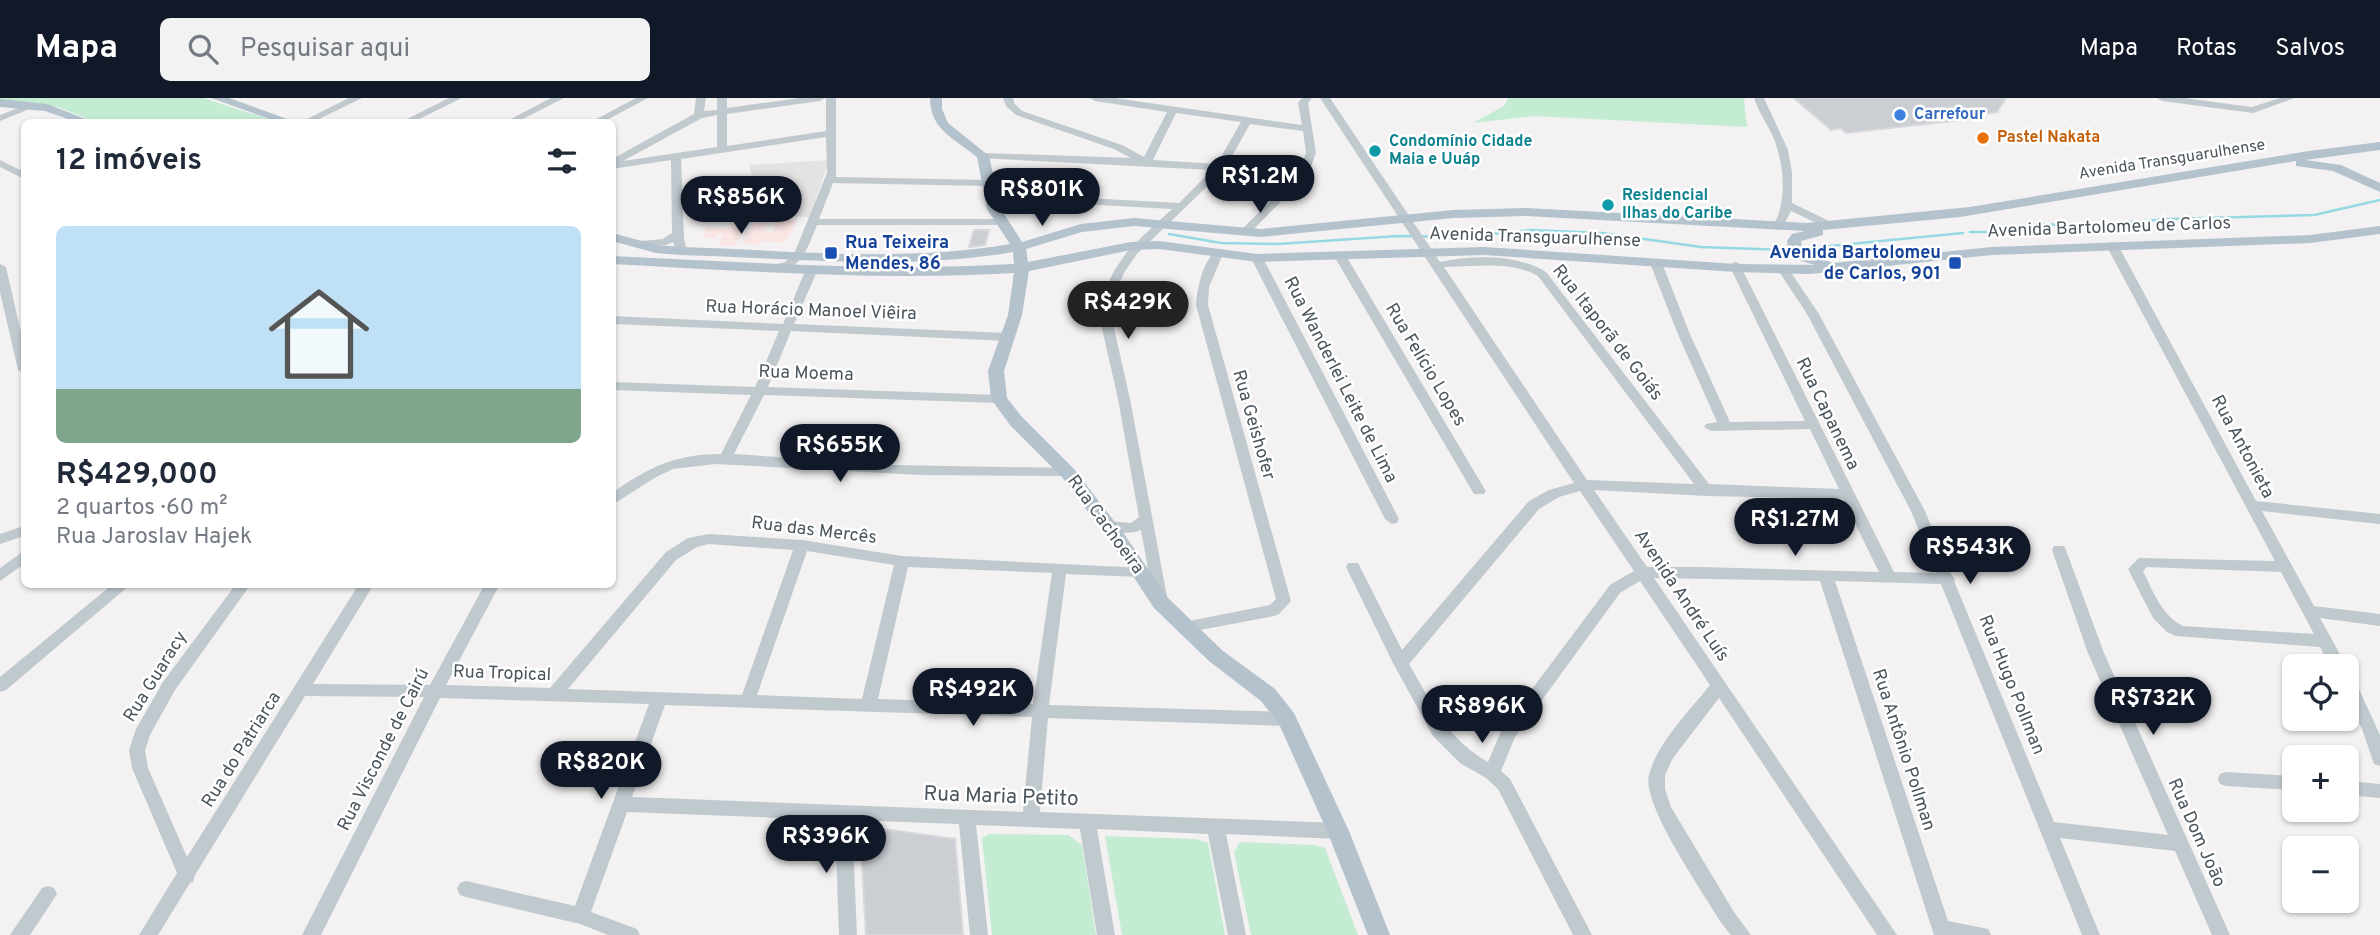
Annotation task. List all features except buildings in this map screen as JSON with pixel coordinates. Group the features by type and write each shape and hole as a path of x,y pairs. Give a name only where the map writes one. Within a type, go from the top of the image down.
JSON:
{"main road":[{"path":"218,98 280,119"},
{"path":"936,98 934,110 941,125 983,156 989,190 1000,222 1019,247 1022,276"},
{"path":"0,103 55,110 79,119"},
{"name":"Avenida Transguarulhense","path":"1969,211 2380,146"},
{"path":"2380,153 2369,154 2362,162 2368,172 2380,181"},
{"path":"2235,167 2320,164 2346,171 2380,188"},
{"path":"1733,225 1830,226 1969,211"},
{"path":"1840,267 1805,258 1795,249 1794,241 1797,237 1810,233 1885,227 1969,211"},
{"name":"Avenida Transguarulhense","path":"616,238 634,244 681,251 925,258 965,256 1019,247 1098,225 1119,223 1164,222 1245,232 1281,232 1470,213 1569,213 1733,225"},
{"path":"1119,223 1139,227 1141,240"},
{"path":"2310,239 2380,223"},
{"path":"999,399 996,371 1008,337 1027,257 1035,250 1098,225"},
{"path":"1733,225 1776,234 1783,240 1786,253 1780,261 1770,264 1736,267"},
{"name":"Avenida Bartolomeu de Carlos","path":"1840,267 1992,251 2310,239 2380,230"},
{"name":"Avenida Transguarulhense","path":"1022,276 1141,240 1217,254 1257,258 1340,256 1424,247 1784,270 1840,267"},
{"path":"1460,251 1487,264"},
{"path":"616,260 773,268 971,271 1022,276"},
{"name":"Rua Cachoeira","path":"999,399 1016,421 1068,474 1161,603 1216,656 1268,695 1287,719 1338,831 1379,935"}],"street":[{"path":"312,119 357,98"},
{"path":"417,119 457,98"},
{"path":"516,119 559,98"},
{"path":"602,119 643,98"},
{"path":"699,115 701,98"},
{"path":"722,98 722,150"},
{"path":"616,163 699,115 820,98"},
{"path":"773,268 789,264 799,256 830,180 834,163 831,98"},
{"path":"1008,98 1009,104 1019,113 1118,147 1146,162"},
{"path":"1096,98 1306,129"},
{"path":"1245,232 1303,174 1311,153 1303,103 1307,98"},
{"name":"Avenida André Luís","path":"1325,98 1371,161 1404,219 1444,271 1583,485 1888,935"},
{"path":"1759,98 1784,155 1787,205 1783,222 1778,226"},
{"path":"2162,98 2253,110 2290,98"},
{"path":"2259,98 2276,104"},
{"path":"0,118 32,106"},
{"path":"1146,162 1173,109"},
{"path":"1161,603 1105,314 1111,287 1119,270 1141,240 1164,222 1219,169 1247,121"},
{"path":"616,164 831,133"},
{"path":"983,156 1146,162 1303,174"},
{"path":"676,157 681,251"},
{"path":"0,163 21,174"},
{"path":"830,180 1180,206"},
{"path":"1787,205 1830,226"},
{"path":"814,222 1000,222"},
{"path":"634,244 666,242 678,234"},
{"name":"Rua Antonieta","path":"2112,245 2332,654"},
{"path":"1444,271 1460,251"},
{"name":"Rua Geishofer","path":"1184,627 1274,610 1283,605 1284,597 1202,305 1203,287 1217,254"},
{"name":"Rua Felício Lopes","path":"1340,256 1479,491"},
{"name":"Rua Wanderlei Leite de Lima","path":"1257,258 1392,519"},
{"path":"1656,262 1683,332 1726,426"},
{"name":"Rua Itaporã de Goiás","path":"1444,271 1487,264 1525,266 1542,274 1707,491"},
{"path":"0,267 4,299 21,359"},
{"name":"Rua Capanema","path":"1736,267 1889,577"},
{"path":"725,460 760,390 812,269"},
{"name":"Rua Hugo Pollman","path":"1784,270 1813,314 1918,510 2091,935"},
{"name":"Rua Horácio Manoel Viêira","path":"616,320 1008,337"},
{"name":"Rua Moema","path":"616,386 999,399"},
{"path":"1710,427 1813,425"},
{"path":"616,497 642,477 659,469 678,463 725,460 835,467 1068,474"},
{"path":"1401,663 1534,505 1554,493 1583,485 1846,494"},
{"path":"2250,505 2380,519"},
{"path":"1108,526 1134,527 1146,519"},
{"path":"0,539 21,532"},
{"name":"Rua das Mercês","path":"554,695 663,566 682,547 709,539 802,545 902,561 1139,572"},
{"path":"747,702 802,545"},
{"name":"Rua Dom João","path":"2059,550 2096,653 2221,935"},
{"path":"0,576 21,558"},
{"path":"868,706 902,561"},
{"path":"2286,567 2139,564 2136,569 2162,621 2181,632 2325,641"},
{"path":"1353,567 1401,663 1445,738 1466,758 1492,773 1514,798 1583,935"},
{"path":"1031,821 1043,686 1060,568"},
{"path":"1492,773 1508,734 1615,589 1642,573 1701,572 1948,579"},
{"name":"Rua Antônio Pollman","path":"1826,577 1942,932"},
{"path":"0,686 119,588"},
{"name":"Rua Guaracy","path":"187,876 140,768 137,750 142,734 169,686 241,588"},
{"name":"Rua do Patriarca","path":"148,935 365,588"},
{"name":"Rua Visconde de Cairú","path":"311,935 435,691 490,590"},
{"path":"2311,611 2380,620"},
{"path":"1719,686 1664,759 1656,776 1657,793 1664,811 1728,918 1742,935"},
{"name":"Rua Tropical","path":"302,690 435,691 1287,719"},
{"path":"580,916 659,699"},
{"path":"2359,706 2380,759"},
{"path":"2226,779 2282,782"},
{"path":"2359,789 2380,791"},
{"name":"Rua Maria Petito","path":"620,804 1088,824 1338,831"},
{"path":"843,814 848,935"},
{"path":"967,818 979,935"},
{"path":"1088,824 1107,935"},
{"path":"1216,828 1237,935"},
{"path":"2047,829 2179,844"},
{"path":"466,889 580,916 631,935"},
{"path":"19,935 48,894"},
{"path":"1942,932 1982,935"}],"shaded area":[{"path":"829,160 810,217 763,216 749,165"},
{"path":"757,218 771,220 765,233 771,233 778,219 797,220 785,243 760,241 759,245 743,244 747,235 741,235 735,246 719,245 723,234 718,234 716,238 703,238 706,227 728,228 730,224 746,224 742,232 749,232"}],"green space":[{"path":"0,98 203,98 269,119 88,119 58,107 0,102"},
{"path":"1508,98 1744,98 1747,127 1534,116 1473,123 1504,106"},
{"path":"989,834 1068,835 1082,845 1096,935 992,935 982,838"},
{"path":"1105,836 1196,839 1208,843 1225,935 1122,935"},
{"path":"1240,842 1314,845 1325,848 1358,935 1251,935 1234,852"}],"waterway":[{"path":"1970,232 2014,232 2044,224 2078,226 2169,219 2314,215 2380,200"},
{"path":"1169,234 1221,243 1278,244 1398,236 1459,237 1530,230 1602,233 1701,247 1791,250"},
{"path":"1799,249 1963,233"}],"place":[{"name":"Carrefour","path":"1900,115"},
{"name":"Pastel Nakata","path":"1983,138"},
{"name":"Condomínio Cidade Maia e Uuáp","path":"1375,151"},
{"name":"Residencial Ilhas do Caribe","path":"1608,205"},
{"name":"Rua Teixeira Mendes, 86","path":"831,253"},
{"name":"Avenida Bartolomeu de Carlos, 901","path":"1955,263"}]}
